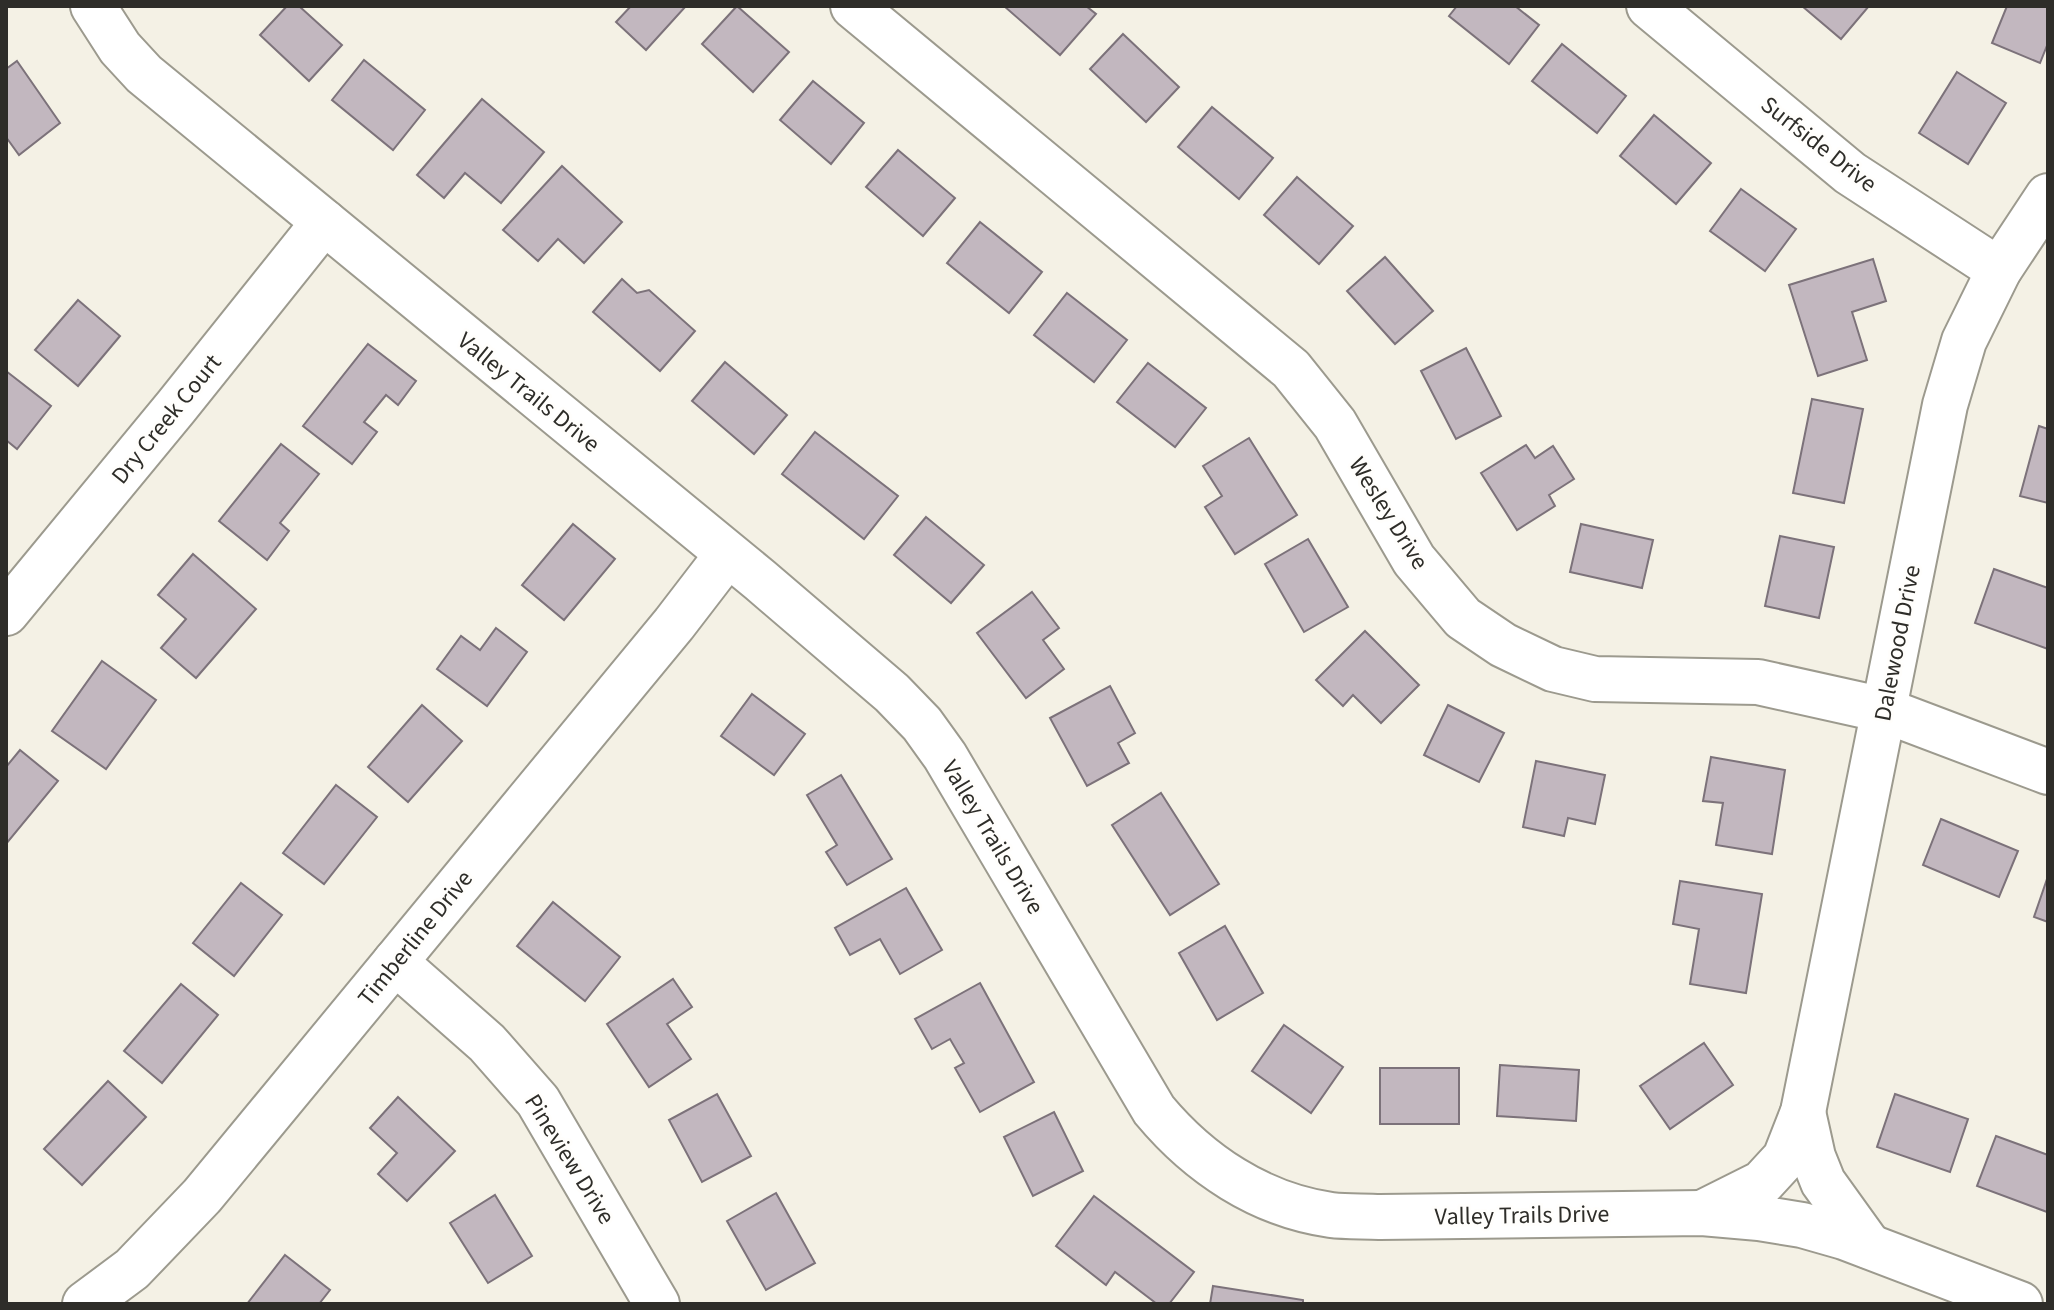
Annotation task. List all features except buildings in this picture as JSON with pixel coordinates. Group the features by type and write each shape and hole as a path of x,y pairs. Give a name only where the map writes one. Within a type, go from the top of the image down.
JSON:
{"street":[{"name":"Valley Trails Drive","path":"93,6 120,48 144,74 760,580 892,693 922,724 945,756 1154,1110 1173,1132 1221,1173 1264,1196 1295,1208 1332,1215 1702,1213 1802,1225 1869,1246 2020,1304"},
{"name":"Wesley Drive","path":"853,6 1291,369 1335,424 1414,560 1463,618 1503,645 1540,663 1595,679 1758,682 1884,710 2048,772"},
{"name":"Surfside Drive","path":"1649,6 1850,173 1999,270"},
{"name":"Dalewood Drive","path":"1702,1213 1762,1183 1785,1158 1803,1112 1945,405 1964,341 1999,270 2048,196"},
{"name":"Dry Creek Court","path":"6,613 324,222"},
{"name":"Timberline Drive","path":"85,1304 132,1269 202,1196 674,624 727,555"},
{"name":"Pineview Drive","path":"395,962 487,1043 538,1101 657,1304"},
{"name":"Dalewood Drive","path":"1803,1112 1813,1157 1823,1182 1869,1246"}]}
